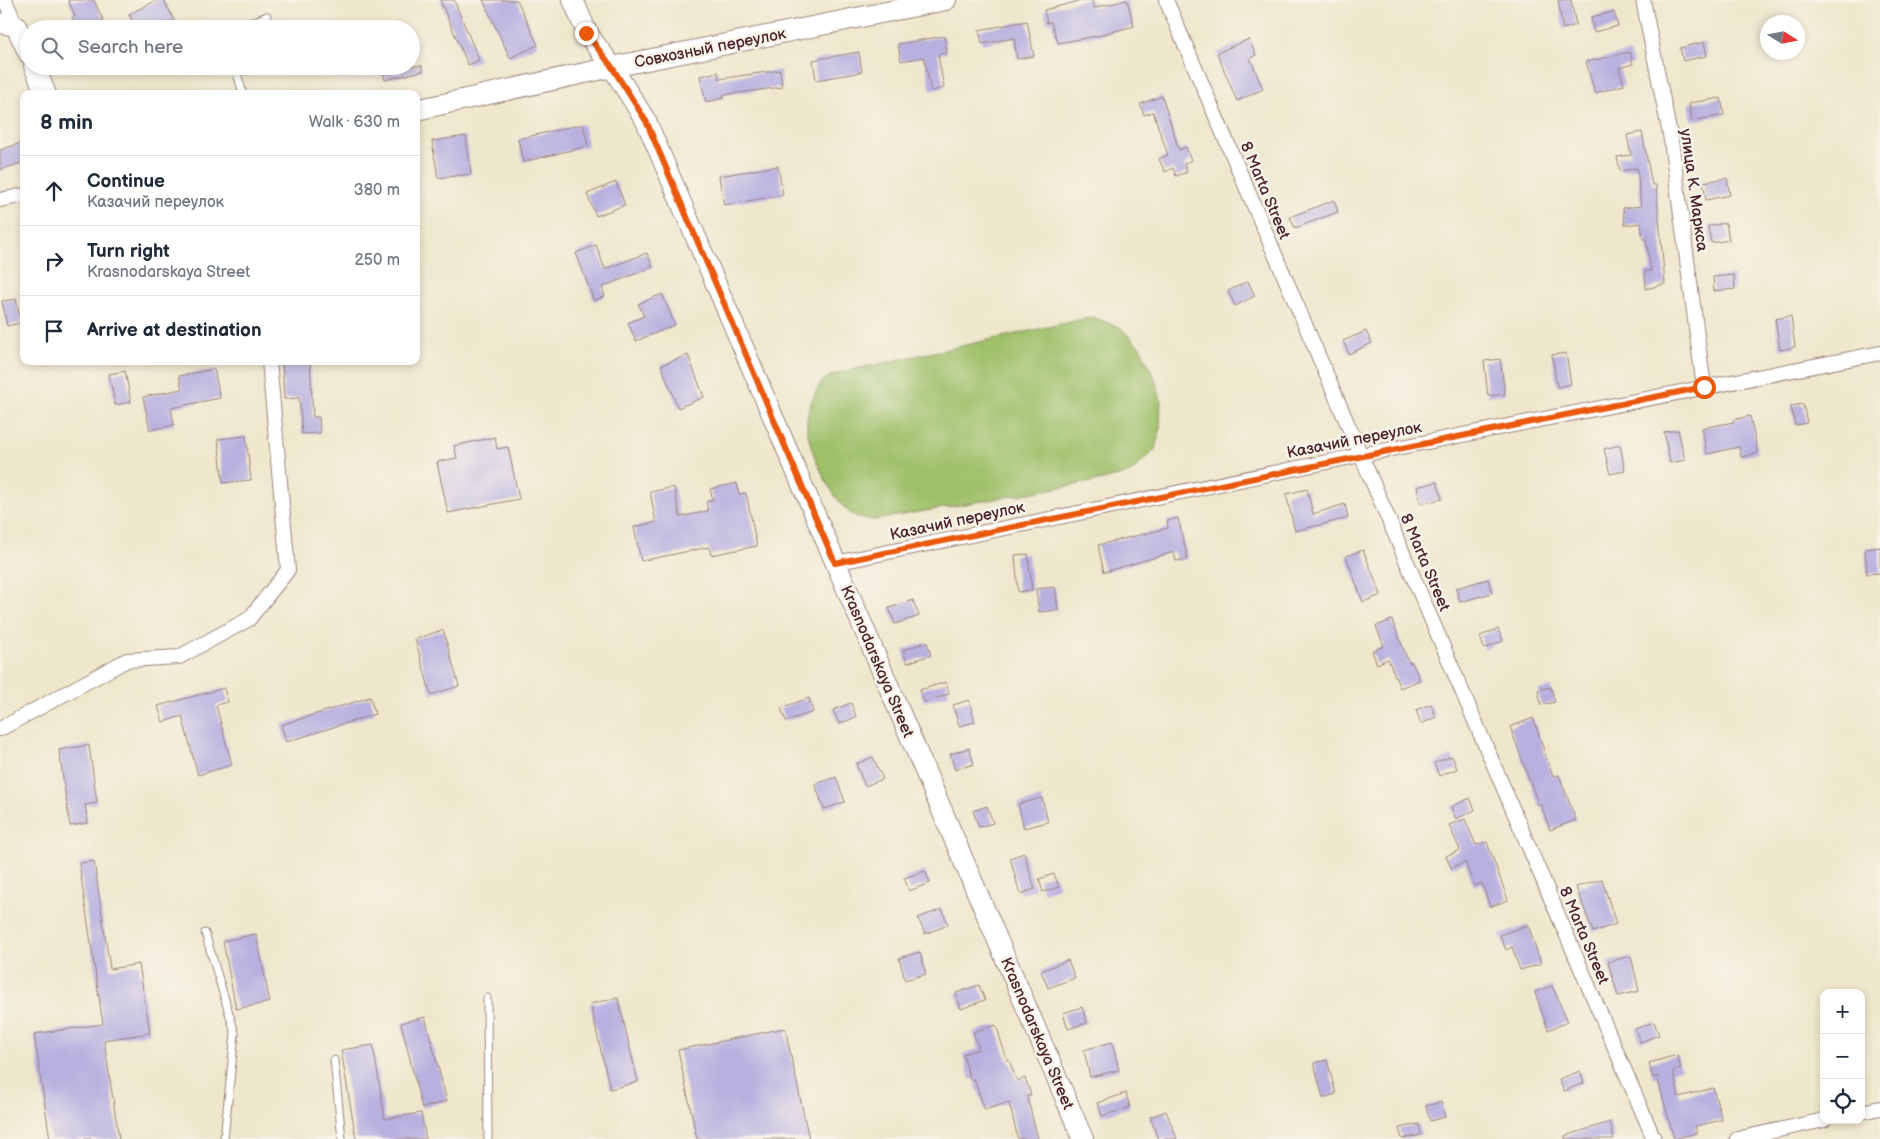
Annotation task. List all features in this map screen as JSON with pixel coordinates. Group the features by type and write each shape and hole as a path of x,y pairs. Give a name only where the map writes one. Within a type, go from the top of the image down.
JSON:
{"street":[{"path":"5,0 8,24 20,41"},
{"name":"Krasnodarskaya Street","path":"573,0 586,33 612,67 646,121 1083,1139"},
{"name":"Совхозный переулок","path":"420,109 612,67 946,0"},
{"name":"8 Marta Street","path":"1166,0 1654,1139"},
{"name":"улица К. Маркса","path":"1644,0 1671,140 1704,387"},
{"path":"38,75 44,90"},
{"path":"0,200 20,196"},
{"name":"Казачий переулок","path":"835,563 1361,455 1880,353"},
{"path":"0,729 127,660 179,656 249,619 288,570 269,365"},
{"path":"1865,1111 1880,1108"},
{"path":"1737,1139 1820,1121"}],"lane":[{"path":"257,20 267,16"},
{"path":"238,75 242,90"},
{"path":"205,933 235,1033 224,1139"},
{"path":"487,998 488,1139"},
{"path":"334,1060 342,1139"}],"green space":[{"path":"1093,317 1121,328 1140,347 1154,376 1161,400 1160,429 1155,450 1130,473 1103,480 874,520 855,516 838,500 822,474 808,432 807,418 810,406 815,393 824,380 838,373"}],"building":[{"path":"68,0 94,0 103,20 73,20 72,18 75,16"},
{"path":"157,0 164,0 174,20 132,20 129,14"},
{"path":"440,0 454,0 479,60 468,65"},
{"path":"483,0 517,0 538,45 510,58"},
{"path":"1083,0 1092,0 1094,8 1127,0 1134,26 1103,35 1058,43 1051,22 1047,23 1044,10"},
{"path":"1558,0 1571,0 1576,25 1563,29"},
{"path":"1614,12 1618,26 1594,32 1591,17"},
{"path":"1027,21 1034,56 1017,59 1014,38 982,44 979,30"},
{"path":"944,36 947,53 938,54 944,88 931,91 924,57 901,61 898,44"},
{"path":"1249,39 1256,55 1250,58 1263,89 1237,101 1217,53"},
{"path":"1704,42 1707,56 1683,61 1680,48"},
{"path":"859,52 862,72 816,80 813,60"},
{"path":"1630,52 1633,64 1619,68 1624,85 1595,93 1586,62"},
{"path":"780,70 782,87 723,95 724,98 706,102 700,76 718,72 719,79"},
{"path":"384,75 406,75 385,80"},
{"path":"1162,96 1179,150 1186,147 1191,160 1184,164 1187,172 1176,176 1173,168 1165,172 1159,159 1168,155 1153,112 1144,115 1140,104"},
{"path":"1721,98 1724,115 1692,121 1689,103"},
{"path":"583,124 588,146 523,162 518,139"},
{"path":"1642,132 1652,185 1656,185 1665,284 1646,289 1645,271 1651,271 1646,239 1643,239 1641,223 1625,225 1623,208 1641,206 1637,168 1620,171 1617,157 1631,155 1627,135"},
{"path":"466,136 471,174 438,178 432,141"},
{"path":"20,143 20,163 0,170 0,150"},
{"path":"778,166 783,195 724,205 719,176"},
{"path":"1727,178 1730,195 1706,200 1703,182"},
{"path":"616,182 625,205 596,216 587,194"},
{"path":"1334,200 1338,212 1295,228 1290,217"},
{"path":"1726,223 1729,240 1711,243 1708,226"},
{"path":"596,245 605,269 647,253 653,267 602,287 605,296 594,301 576,253"},
{"path":"1734,275 1735,289 1714,291 1713,277"},
{"path":"1248,281 1255,296 1235,306 1228,291"},
{"path":"662,294 675,325 636,341 628,323 644,316 638,304"},
{"path":"16,299 20,323 7,326 2,301"},
{"path":"1791,316 1795,347 1780,350 1775,319"},
{"path":"1366,331 1372,343 1349,354 1343,341"},
{"path":"1566,353 1571,384 1557,387 1552,355"},
{"path":"688,355 704,397 678,408 661,365"},
{"path":"1500,359 1505,394 1488,396 1484,361"},
{"path":"282,365 310,365 313,417 319,417 320,433 302,434 299,398 284,399"},
{"path":"214,369 220,398 171,408 174,425 150,430 143,397 182,389 179,376"},
{"path":"125,371 131,402 115,405 109,374"},
{"path":"1803,404 1807,423 1795,425 1791,406"},
{"path":"1750,416 1758,453 1741,457 1739,447 1707,454 1702,428 1734,422 1733,420"},
{"path":"1678,430 1685,460 1670,463 1664,432"},
{"path":"246,436 251,480 223,483 218,439"},
{"path":"495,437 497,449 508,447 519,499 448,513 437,462 457,458 454,446"},
{"path":"1620,445 1625,471 1610,474 1604,449"},
{"path":"1437,482 1442,499 1421,504 1417,487"},
{"path":"737,483 739,494 746,493 757,546 711,555 709,547 641,561 634,527 656,522 650,492 674,487 680,517 708,511 706,502 713,500 710,489"},
{"path":"1307,489 1313,514 1345,504 1348,518 1295,531 1286,494"},
{"path":"1178,518 1188,559 1176,561 1174,552 1104,572 1098,545 1168,528 1167,521"},
{"path":"1880,547 1880,573 1867,574 1865,549"},
{"path":"1363,550 1381,595 1363,602 1346,556"},
{"path":"1028,554 1032,590 1018,592 1015,555"},
{"path":"1488,579 1492,593 1460,602 1456,588"},
{"path":"1055,587 1058,610 1039,612 1036,589"},
{"path":"913,600 919,616 895,624 889,608"},
{"path":"1392,620 1409,663 1412,662 1420,680 1400,688 1388,659 1377,664 1372,651 1384,646 1376,626"},
{"path":"1498,629 1503,641 1484,649 1480,636"},
{"path":"443,630 459,686 431,695 415,639"},
{"path":"927,642 931,655 907,663 903,650"},
{"path":"946,682 949,694 924,702 920,690"},
{"path":"1551,687 1555,702 1541,705 1538,690"},
{"path":"224,688 228,702 216,705 232,765 198,775 182,716 163,722 158,706"},
{"path":"370,697 375,714 286,742 281,725"},
{"path":"809,698 813,712 786,721 781,708"},
{"path":"969,700 975,722 959,726 953,705"},
{"path":"851,703 856,717 839,724 833,710"},
{"path":"1431,704 1436,717 1421,724 1416,710"},
{"path":"1533,718 1553,777 1559,775 1576,820 1550,830 1541,805 1539,806 1510,727"},
{"path":"89,745 97,803 85,805 88,823 70,826 59,750"},
{"path":"969,748 974,764 955,770 950,754"},
{"path":"1452,756 1457,769 1439,776 1434,763"},
{"path":"873,757 883,779 865,786 856,764"},
{"path":"836,777 845,802 824,809 815,784"},
{"path":"1042,798 1048,822 1024,828 1018,804"},
{"path":"1470,798 1475,810 1456,819 1451,807"},
{"path":"987,806 993,823 979,827 973,811"},
{"path":"1465,819 1476,845 1487,842 1508,900 1490,907 1482,883 1474,886 1465,862 1451,868 1446,856 1460,850 1449,825"},
{"path":"1024,853 1035,889 1020,894 1010,858"},
{"path":"94,861 110,969 139,964 150,1033 104,1040 119,1139 50,1139 34,1034 103,1024 79,863"},
{"path":"925,871 930,883 909,891 904,878"},
{"path":"1054,874 1059,887 1043,892 1039,879"},
{"path":"1602,879 1616,924 1593,932 1576,887"},
{"path":"942,909 948,925 925,934 918,918"},
{"path":"1528,925 1541,964 1520,970 1512,947 1506,950 1500,935"},
{"path":"256,934 270,1002 236,1009 223,941"},
{"path":"920,952 926,974 905,980 899,958"},
{"path":"1631,956 1639,991 1618,996 1608,962"},
{"path":"1068,960 1075,978 1048,988 1041,971"},
{"path":"979,985 985,1000 961,1009 956,993"},
{"path":"1552,986 1568,1022 1548,1030 1535,992"},
{"path":"618,998 638,1082 610,1089 590,1004"},
{"path":"1082,1007 1087,1023 1068,1029 1063,1013"},
{"path":"425,1017 447,1101 422,1108 401,1023"},
{"path":"1654,1022 1659,1035 1640,1042 1635,1029"},
{"path":"996,1025 1007,1060 1009,1060 1017,1081 1025,1078 1031,1095 1027,1096 1038,1139 1018,1139 1009,1102 985,1110 974,1079 970,1080 963,1054 979,1049 973,1032"},
{"path":"785,1028 809,1139 697,1139 678,1050"},
{"path":"1112,1042 1119,1070 1090,1077 1084,1050"},
{"path":"373,1045 385,1119 421,1113 426,1139 356,1139 341,1050"},
{"path":"1677,1055 1681,1069 1673,1071 1679,1097 1713,1088 1722,1120 1695,1126 1697,1133 1674,1139 1657,1076 1653,1078 1649,1063"},
{"path":"1327,1060 1336,1094 1323,1098 1314,1063"},
{"path":"1580,1071 1584,1083 1564,1091 1559,1079"},
{"path":"1126,1093 1130,1107 1102,1116 1097,1103"},
{"path":"1441,1102 1445,1117 1430,1121 1426,1106"},
{"path":"1166,1111 1177,1139 1158,1139 1150,1117"},
{"path":"1610,1122 1614,1139 1565,1139 1565,1136"},
{"path":"1419,1124 1421,1135 1402,1139 1399,1128"}],"route":[{"path":"586,33 612,67 646,121 835,563 1704,387"}]}
